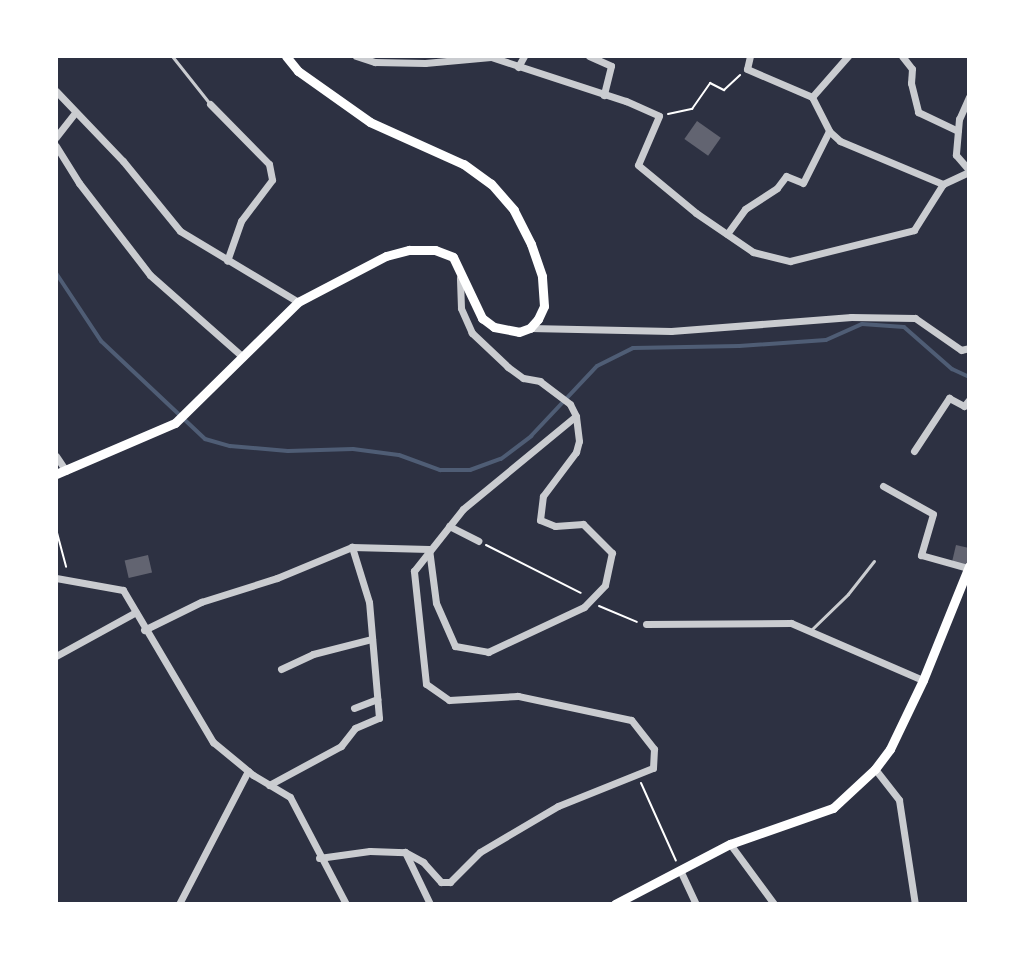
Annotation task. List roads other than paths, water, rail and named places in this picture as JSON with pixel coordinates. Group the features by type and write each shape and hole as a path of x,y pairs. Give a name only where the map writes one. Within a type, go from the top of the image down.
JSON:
{"main road":[{"path":"61,472 155,432 191,411 298,302 364,264 409,250 435,250 453,257 482,318 508,333 530,328 544,306 542,276 514,210 491,184 463,164 370,122 298,71 286,56"},
{"path":"615,904 730,844 833,808 875,769 890,749 923,680 968,573"}],"street":[{"path":"356,56 375,62 491,57 659,116 638,165 753,252 790,261 914,230 943,184 969,171 956,155 958,131 969,97"},
{"path":"518,67 524,56"},
{"path":"589,56 611,66 604,95"},
{"path":"750,56 747,69 812,97 829,131 840,141 943,184"},
{"path":"812,97 848,56"},
{"path":"902,56 912,69 911,83 918,112 958,131"},
{"path":"56,91 123,161 180,231 298,302"},
{"path":"210,104 269,164 272,180 241,221 227,261"},
{"path":"56,137 75,113"},
{"path":"727,234 745,209 777,188 786,176 803,183 829,131"},
{"path":"56,146 79,183 150,275 243,357"},
{"path":"429,549 436,603 455,646 488,652 594,600 605,585 612,553 583,524 547,526 540,520 543,496 576,452 579,441 576,416 570,404 540,381 523,378 472,333 461,308 459,265"},
{"path":"530,328 671,331 851,317 915,318 961,350 969,348"},
{"path":"914,451 949,398 964,406 969,400"},
{"path":"319,858 370,851 405,852 423,862 441,882 450,882 480,852 558,806 653,768 654,749 631,720 518,696 449,700 426,684 414,571 463,509 576,416"},
{"path":"56,456 61,472"},
{"path":"883,486 933,514 921,555 968,573"},
{"path":"449,526 478,541"},
{"path":"144,630 201,602 277,578 352,547 429,549"},
{"path":"269,785 332,752 355,728 379,718 369,602 352,547"},
{"path":"56,578 105,584 123,590 213,742 248,771 290,797 319,858 346,904"},
{"path":"56,656 136,612"},
{"path":"646,624 791,623 923,680"},
{"path":"281,669 313,654 372,639"},
{"path":"354,708 377,699"},
{"path":"875,769 899,800 915,904"},
{"path":"179,904 248,771"},
{"path":"730,844 774,904"},
{"path":"405,852 430,904"},
{"path":"680,870 696,904"}],"lane":[{"path":"172,56 210,104"},
{"path":"810,631 848,594 874,561"}],"waterway":[{"path":"56,273 101,341 205,439 230,446 288,451 353,449 399,455 440,470 470,470 501,459 531,436 597,366 633,348 826,340 862,324 904,327 952,369 969,377"}]}
